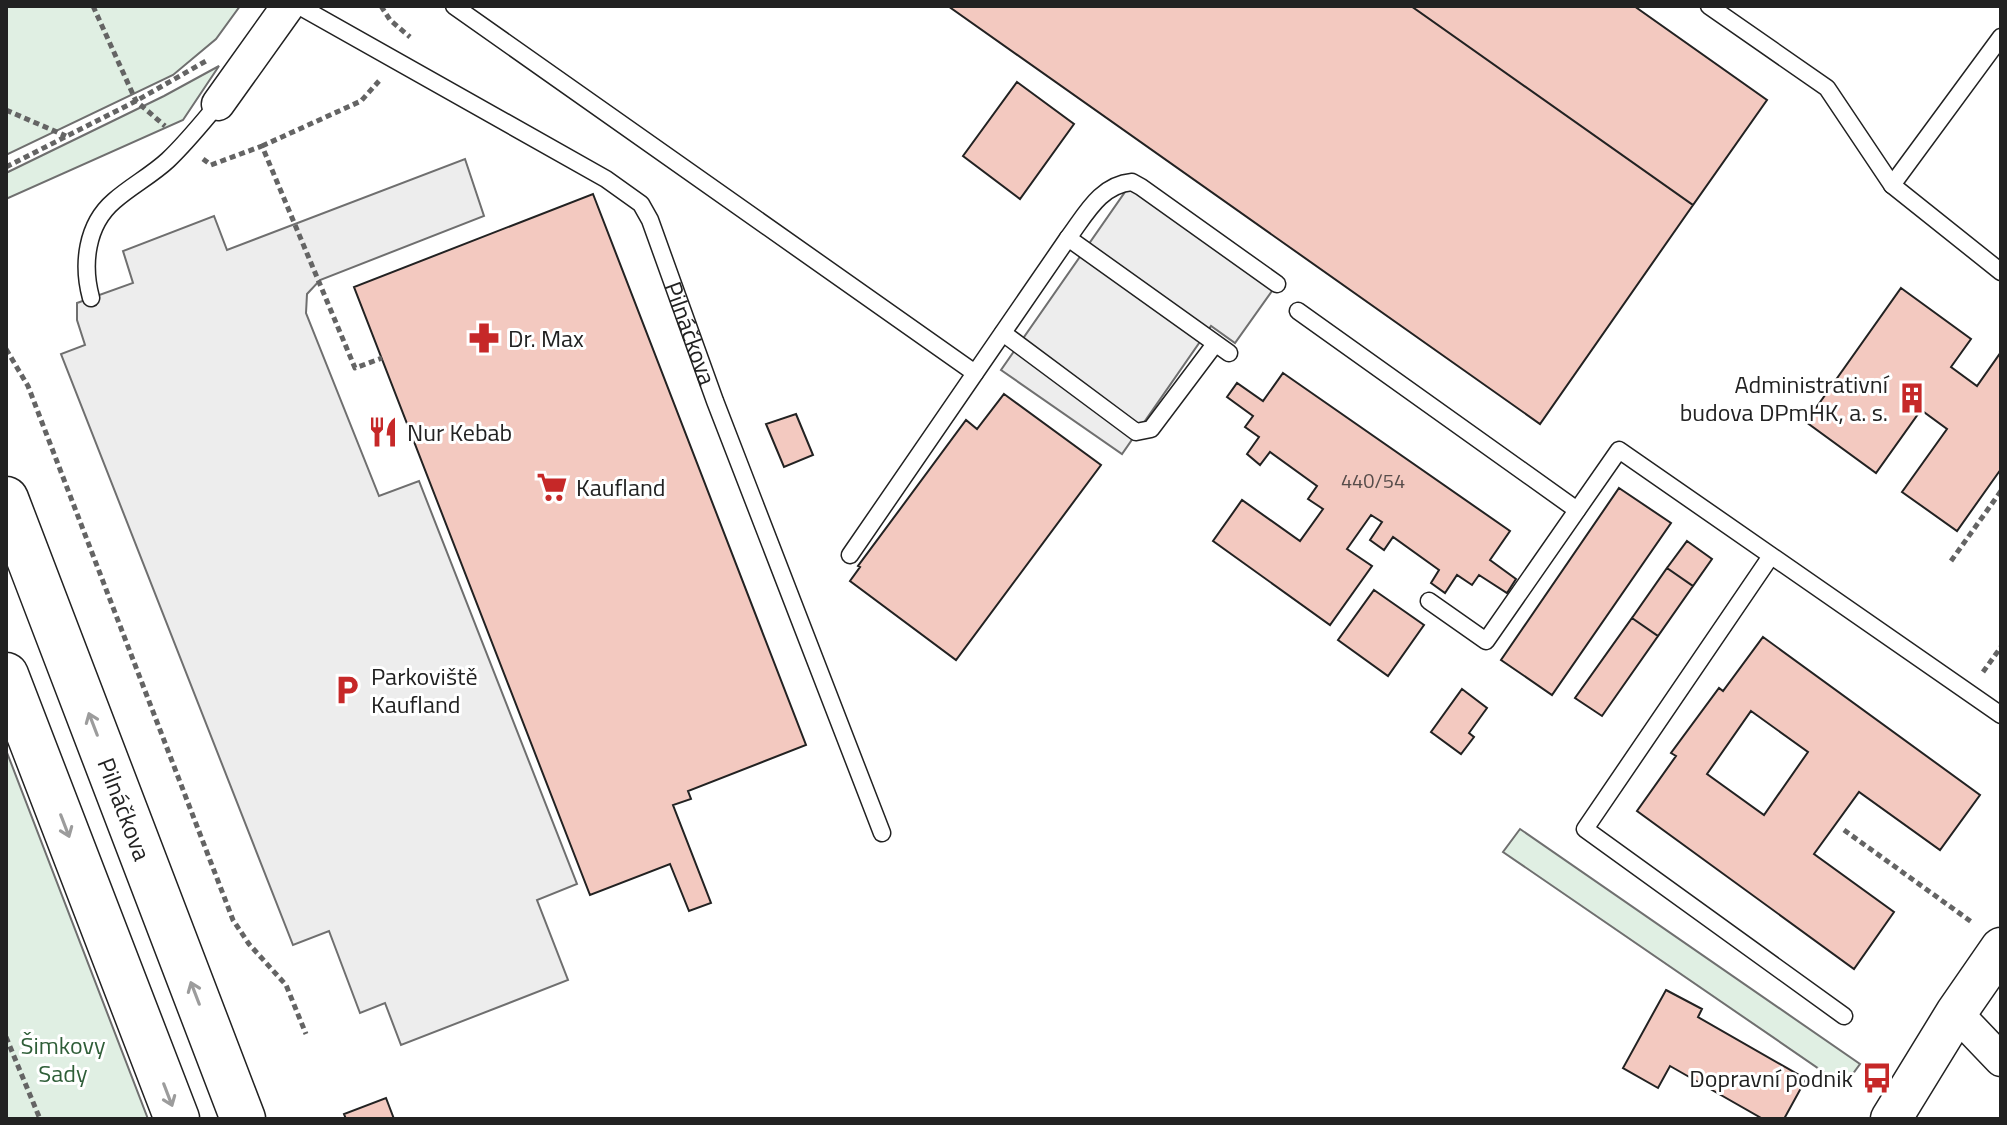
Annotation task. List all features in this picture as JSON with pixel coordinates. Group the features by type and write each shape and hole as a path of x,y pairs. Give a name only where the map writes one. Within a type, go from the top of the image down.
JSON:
{"main road":[{"name":"Pilnáčkova","path":"6,499 243,1119"},
{"path":"6,675 177,1119"}],"street":[{"path":"218,104 288,6"},
{"path":"1891,1119 1956,1013 1987,935"},
{"path":"1956,1013 2001,1060"}],"lane":[{"name":"Pilnáčkova","path":"299,6 606,179 641,204 650,220 715,401 882,833"},
{"path":"454,6 975,373"},
{"path":"1709,6 1827,88 1892,185 2001,272"},
{"path":"1892,185 2001,37"},
{"path":"91,298 86,282 87,248 101,216 113,202 152,174 218,104"},
{"path":"850,555 1068,238 1098,197 1109,188 1132,182 1277,284"},
{"path":"1003,333 1136,432 1151,429 1222,348 1068,238"},
{"path":"1298,311 1577,510"},
{"path":"1429,601 1486,641 1619,450 2001,715"},
{"path":"1771,556 1585,829 1844,1016"}],"path":[{"path":"93,6 136,101 211,165 262,146 361,101 380,79"},
{"path":"6,167 136,101 207,60"},
{"path":"6,110 67,136"},
{"path":"262,146 355,368 382,358"},
{"path":"6,349 28,386 233,920 249,944 286,985 306,1034"},
{"path":"1951,561 2001,491"},
{"path":"1844,830 1987,935"},
{"path":"6,1037 40,1119"}],"green space":[{"path":"6,6 240,6 216,39 173,75 6,155"},
{"path":"219,66 183,120 6,199 6,173"},
{"name":"Šimkovy Sady","path":"6,750 148,1119 6,1119"},
{"path":"1520,829 1860,1064 1844,1086 1503,852"}],"shaded area":[{"name":"Parkoviště Kaufland","path":"465,159 484,216 320,280 307,294 306,313 379,496 419,481 577,884 537,900 568,980 401,1045 385,1003 360,1013 329,931 293,945 61,354 85,345 77,320 77,303 133,283 123,251 214,216 227,250"},
{"path":"1132,182 1277,284 1235,343 1211,326 1122,454 1001,370"}],"building":[{"path":"948,6 1411,6 1693,205 1540,424"},
{"path":"1411,6 1634,6 1767,100 1693,205"},
{"path":"1017,82 1074,124 1020,199 963,156"},
{"path":"593,194 806,745 688,791 691,799 673,805 711,903 689,911 670,864 590,895 354,287"},
{"name":"Administrativní budova DPmHK, a. s.","path":"1901,288 1971,339 1951,367 1977,386 2001,352 2001,469 1957,531 1902,492 1947,429 1921,410 1876,473 1806,422"},
{"path":"1283,373 1510,531 1490,560 1516,579 1507,593 1479,575 1472,585 1457,575 1445,593 1431,583 1439,570 1393,537 1384,550 1370,540 1382,522 1371,515 1347,549 1372,566 1330,625 1213,541 1242,500 1300,541 1323,509 1308,499 1317,486 1270,452 1260,465 1247,454 1259,437 1245,427 1253,416 1227,397 1237,383 1263,401"},
{"path":"1004,394 1101,465 956,660 850,581 966,420 977,429"},
{"path":"796,414 813,455 784,467 766,424"},
{"path":"1619,488 1671,523 1552,695 1501,660"},
{"path":"1687,541 1712,559 1693,586 1667,568"},
{"path":"1667,568 1693,586 1658,636 1632,618"},
{"path":"1374,590 1424,625 1388,676 1338,640"},
{"path":"1632,618 1658,636 1602,716 1575,698"},
{"path":"1763,637 1980,795 1940,850 1859,792 1814,854 1894,912 1854,969 1637,811 1676,756 1671,753 1719,688 1723,691","holes":["1751,711 1808,752 1764,815 1707,774"]},
{"path":"1462,689 1487,708 1469,733 1474,737 1461,754 1431,732"},
{"path":"1666,990 1702,1009 1698,1017 1806,1079 1784,1119 1763,1119 1670,1066 1658,1088 1623,1068"},
{"path":"386,1098 394,1119 346,1119 344,1114"}],"place":[{"name":"Dr. Max","path":"484,338"},
{"name":"Administrativní budova DPmHK, a. s.","path":"1912,398"},
{"name":"Nur Kebab","path":"383,432"},
{"name":"Kaufland","path":"552,487"},
{"name":"Parkoviště Kaufland","path":"347,690"},
{"name":"Dopravní podnik","path":"1877,1078"}]}
